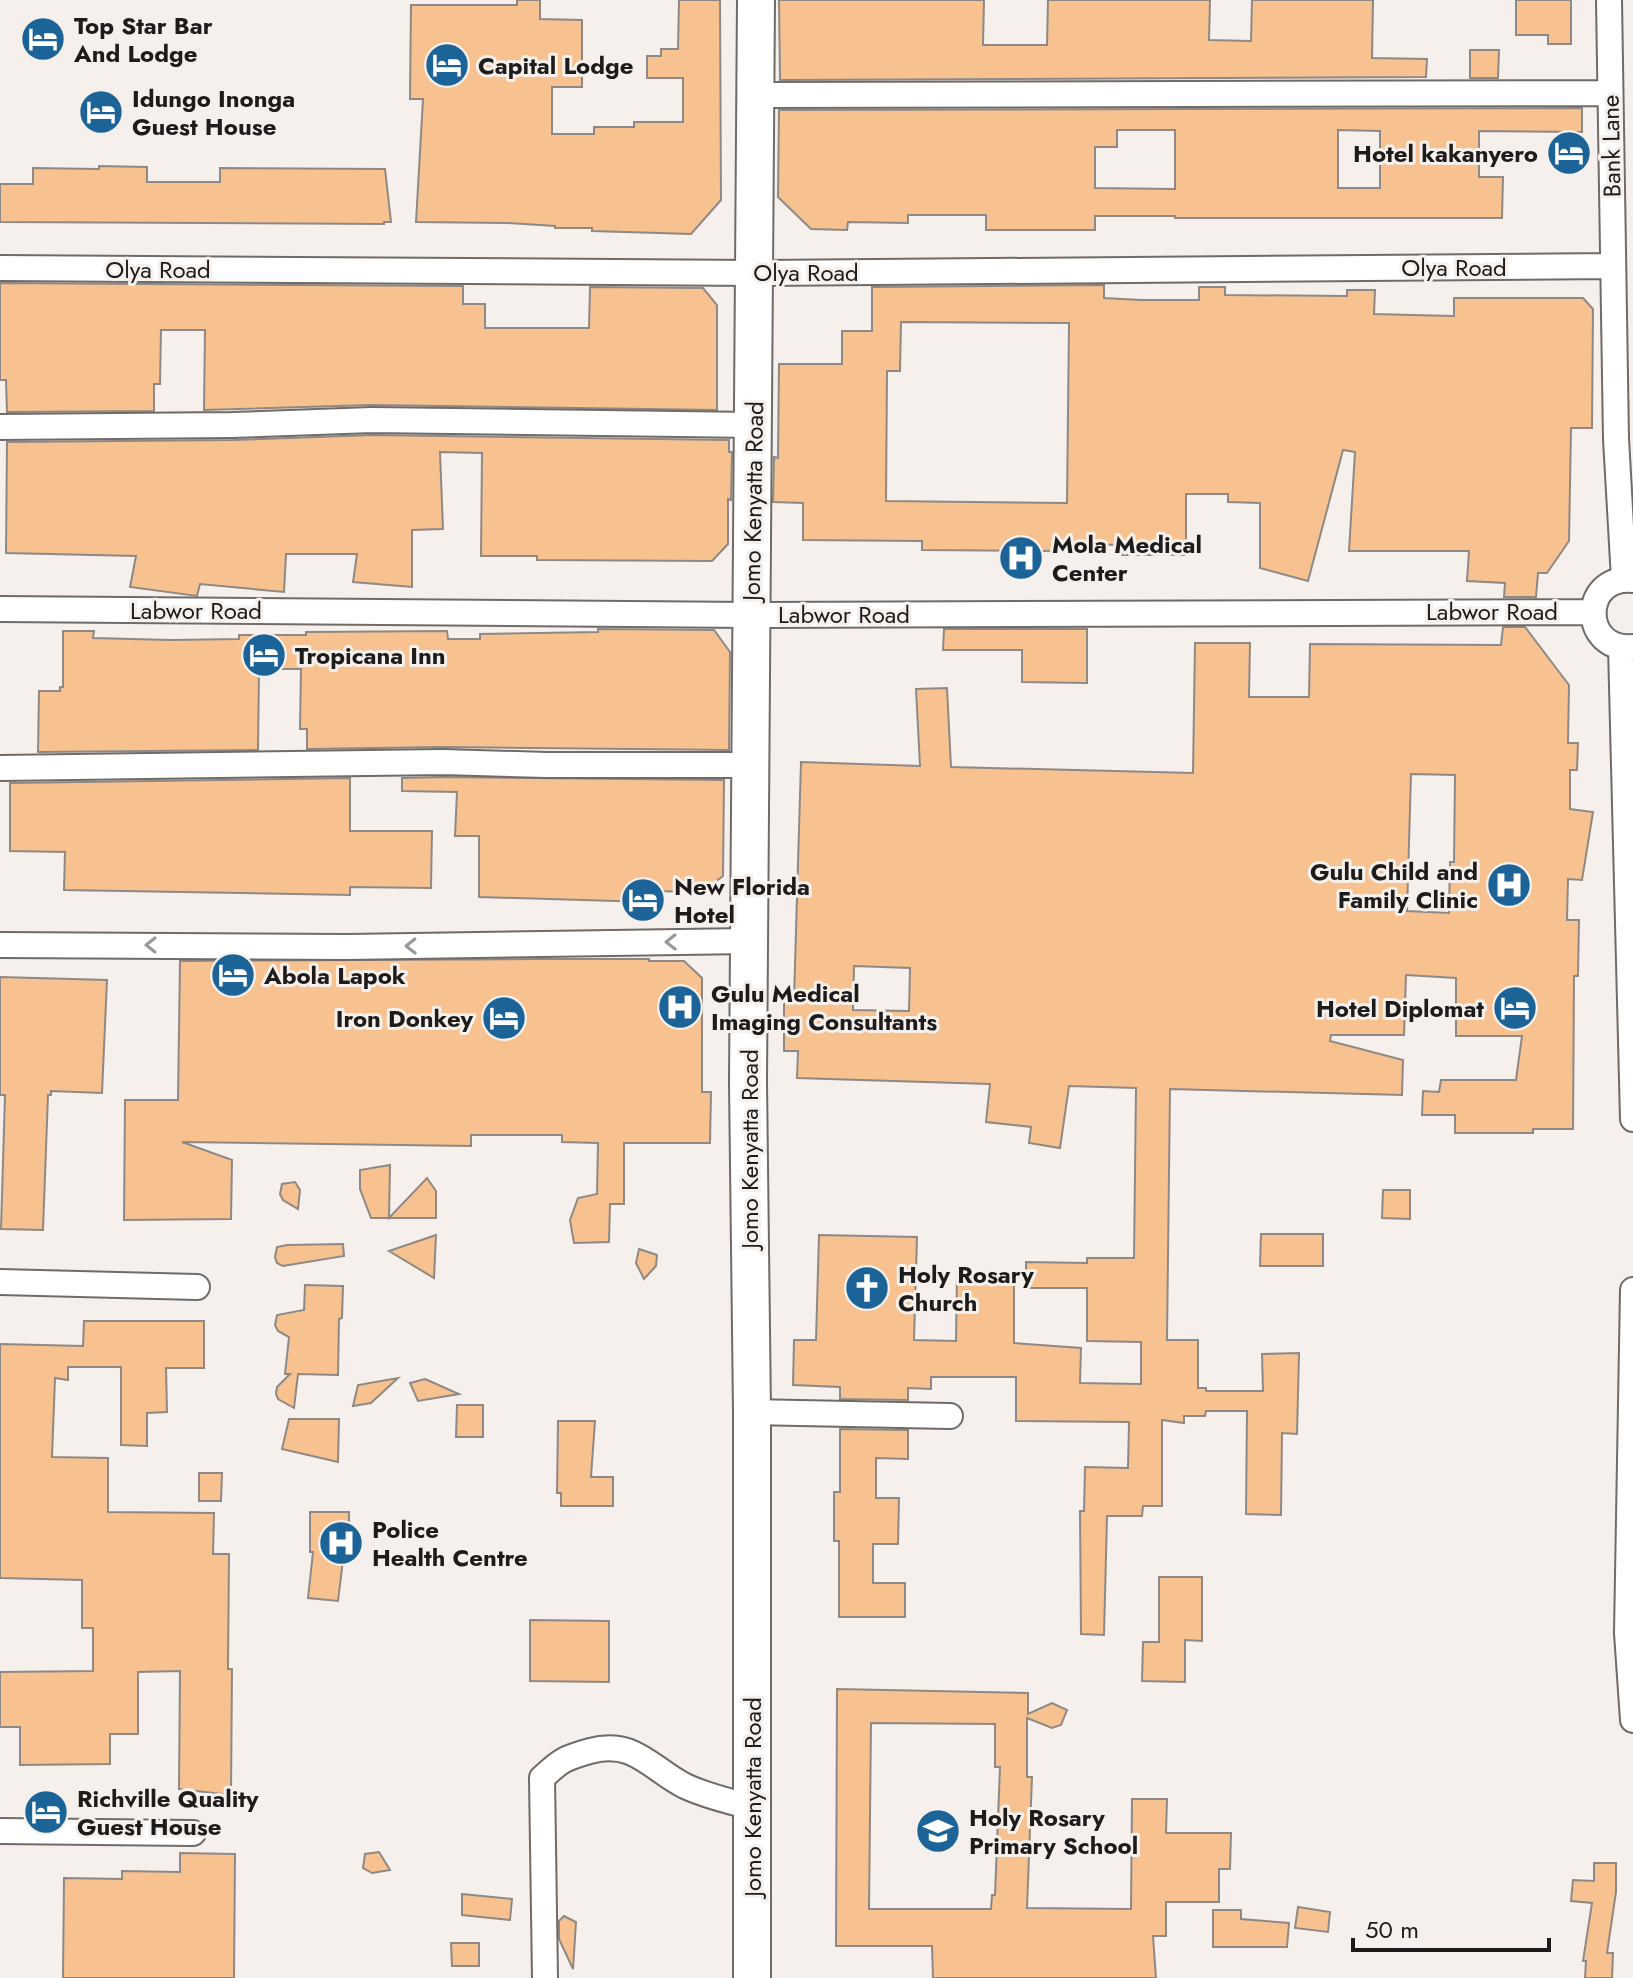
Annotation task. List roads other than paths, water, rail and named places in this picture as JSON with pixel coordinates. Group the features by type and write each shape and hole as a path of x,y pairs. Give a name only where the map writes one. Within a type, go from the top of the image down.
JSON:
{"main road":[{"name":"Jomo Kenyatta Road","path":"752,1978 752,1412 748,1166 756,0"}],"street":[{"name":"Bank Lane","path":"1609,0 1616,439 1629,579"},
{"path":"756,95 1361,91 1610,93"},
{"name":"Olya Road","path":"0,268 756,273 1613,266"},
{"path":"0,427 372,420 754,425"},
{"path":"1629,579 1609,584 1603,589 1593,612 1601,635 1627,647 1633,1119"},
{"name":"Labwor Road","path":"0,609 750,615 1593,612"},
{"path":"0,768 443,762 561,766 752,765"},
{"path":"0,945 347,947 749,941"},
{"path":"0,1282 197,1287"},
{"path":"1633,1290 1630,1632 1633,1720"},
{"path":"752,1412 950,1416"},
{"path":"545,1978 542,1778 561,1760 612,1746 623,1748 683,1785 751,1807"},
{"path":"0,1831 193,1833"}],"place":[{"name":"Top Star Bar And Lodge","path":"43,39"},
{"name":"Capital Lodge","path":"447,65"},
{"name":"Idungo Inonga Guest House","path":"101,112"},
{"name":"Hotel kakanyero","path":"1569,153"},
{"name":"Mola Medical Center","path":"1021,558"},
{"name":"Tropicana Inn","path":"264,655"},
{"name":"Gulu Child and Family Clinic","path":"1509,885"},
{"name":"New Florida Hotel","path":"643,900"},
{"name":"Abola Lapok","path":"233,975"},
{"name":"Gulu Medical Imaging Consultants","path":"680,1007"},
{"name":"Hotel Diplomat","path":"1515,1008"},
{"name":"Iron Donkey","path":"504,1018"},
{"name":"Holy Rosary Church","path":"867,1288"},
{"name":"Police Health Centre","path":"341,1543"},
{"name":"Richville Quality Guest House","path":"46,1812"},
{"name":"Holy Rosary Primary School","path":"938,1831"}]}
